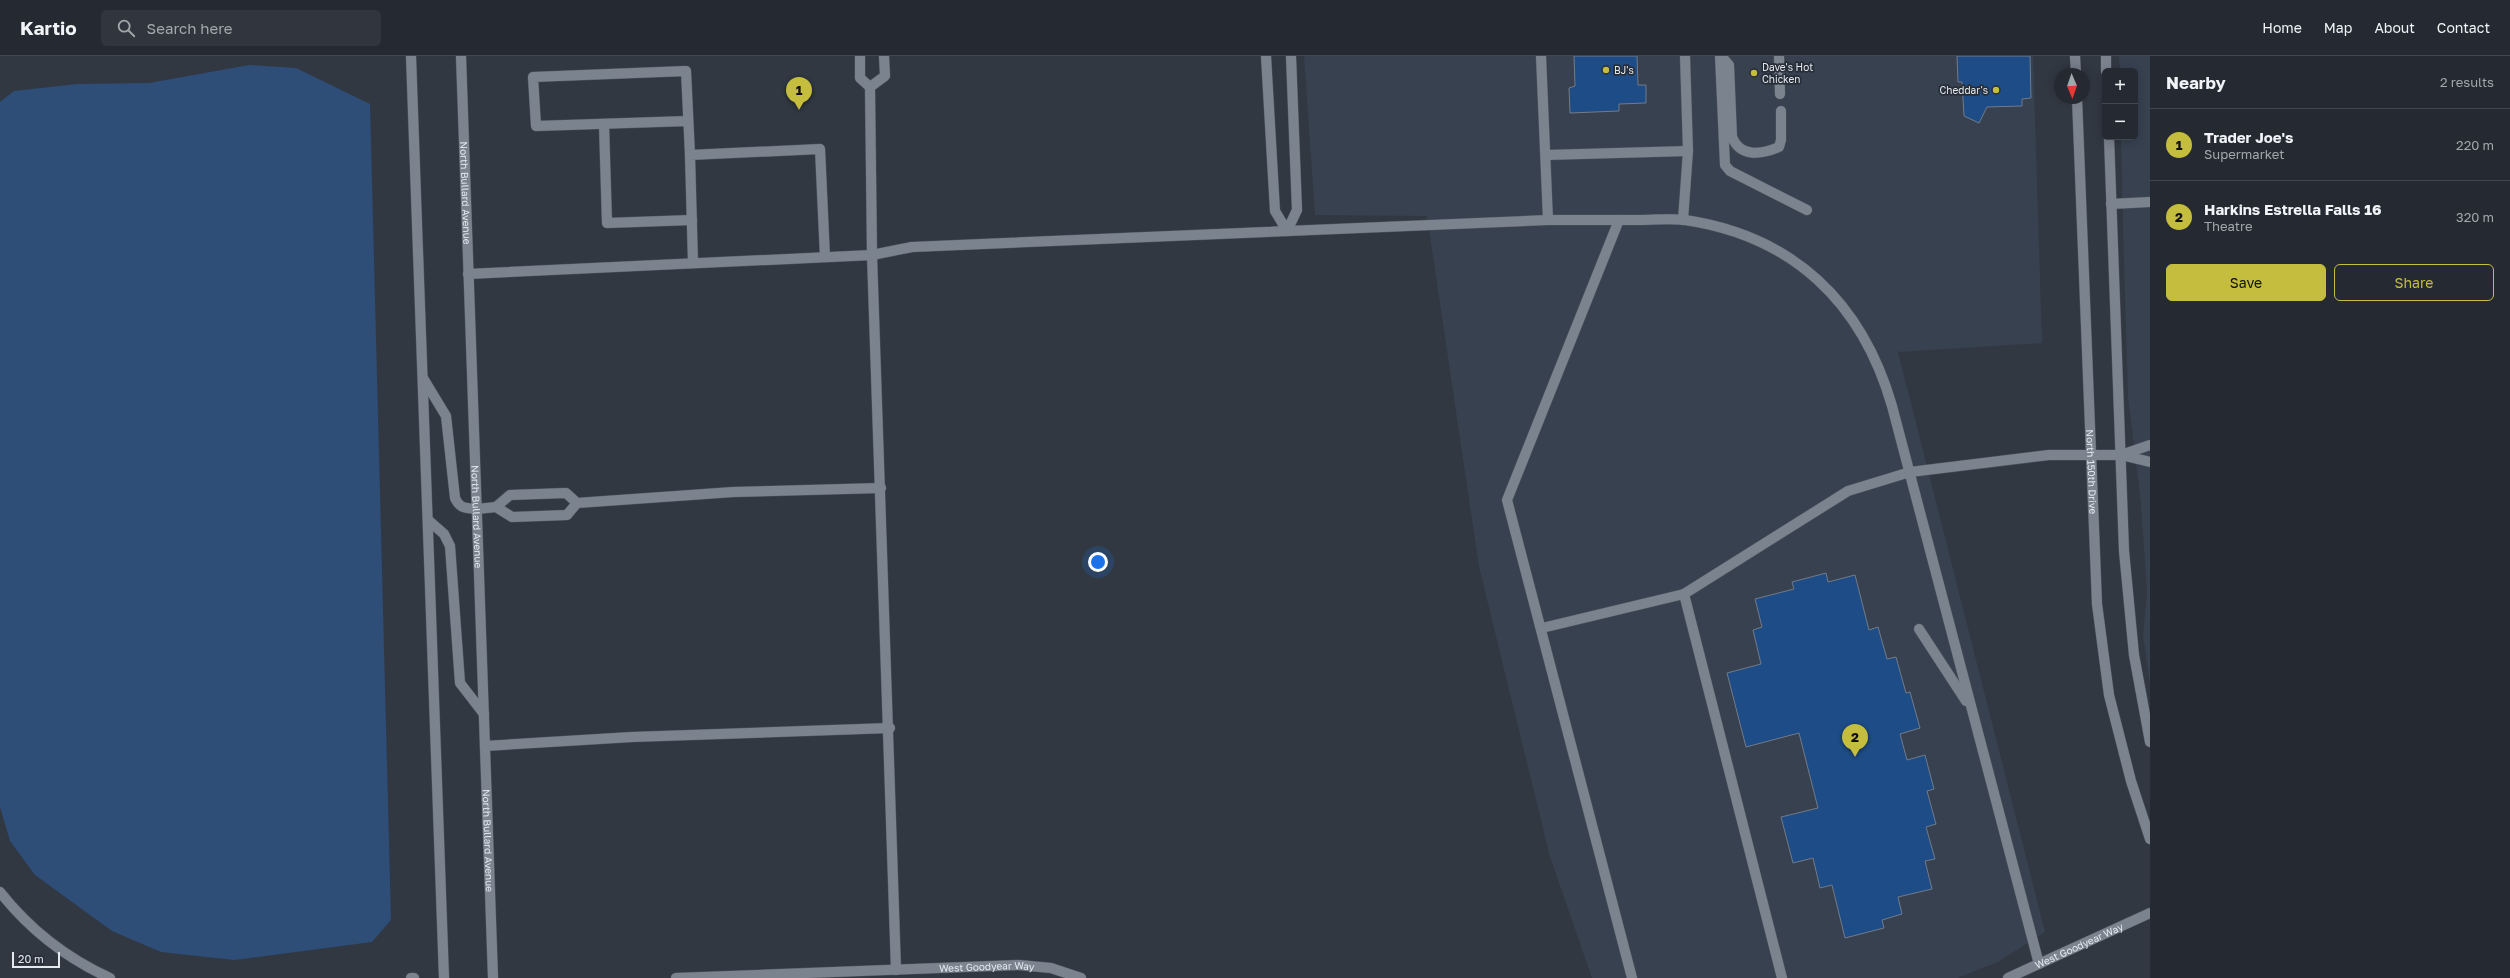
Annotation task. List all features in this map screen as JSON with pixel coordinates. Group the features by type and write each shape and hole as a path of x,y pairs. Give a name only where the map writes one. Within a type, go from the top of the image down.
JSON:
{"main road":[{"path":"411,56 444,978"},
{"name":"North Bullard Avenue","path":"461,56 493,978"},
{"path":"860,56 860,78 870,87 872,255 890,728 896,970"},
{"path":"870,87 885,76 884,56"},
{"path":"1266,56 1275,211 1287,231"},
{"path":"1287,231 1298,210 1291,56"},
{"path":"1541,56 1548,220"},
{"path":"1683,220 1688,151 1685,56"},
{"path":"1720,56 1729,65 1732,137 1736,147 1743,152 1759,152 1779,147 1782,140 1781,112"},
{"path":"1720,56 1725,165 1730,171 1807,210"},
{"path":"1779,56 1780,94"},
{"path":"2075,56 2076,68"},
{"path":"2106,56 2106,68"},
{"path":"688,121 536,126 533,77 686,71 690,156 693,263"},
{"name":"North 150th Drive","path":"2077,104 2091,455 2094,575 2104,664 2117,729 2150,840"},
{"path":"604,124 607,223 692,220"},
{"path":"2109,140 2124,551 2134,655 2150,742"},
{"path":"690,156 820,149 825,257"},
{"path":"1546,155 1688,151"},
{"path":"2111,204 2150,202"},
{"path":"468,274 872,255 912,247 1548,220 1683,220 1716,226 1750,237 1781,252 1805,269 1836,299 1859,327 1877,362 1885,383 1910,472 2039,964"},
{"path":"1619,220 1507,500 1542,628 1632,978"},
{"path":"423,378 446,416 454,498 458,505 464,508 496,507 512,517 567,515 577,503 733,492 881,488"},
{"path":"2121,455 2150,445"},
{"path":"1542,628 1684,594 1848,491 1910,472 2049,455 2121,455 2150,462"},
{"path":"496,507 510,495 566,493 577,503"},
{"path":"428,520 444,534 450,546 460,683 484,714"},
{"path":"1684,594 1782,978"},
{"path":"1919,629 1971,709"},
{"path":"485,746 632,737 890,728"},
{"path":"0,892 29,925 63,952 110,978"},
{"name":"West Goodyear Way","path":"2008,978 2150,913"},
{"name":"West Goodyear Way","path":"676,978 1019,965 1051,968 1081,978"}],"shaded area":[{"path":"1304,56 2033,56 2042,343 1898,352 2045,932 1998,962 1957,978 1592,978 1550,857 1479,567 1427,216 1315,215"},
{"path":"2119,56 2150,56 2150,684 2143,636 2147,592 2141,504 2128,397 2121,140 2138,140 2138,68 2120,68"},
{"path":"249,65 296,68 370,104 391,920 372,942 234,960 161,952 112,931 35,875 10,841 0,807 0,102 14,91 77,84 149,83"}],"building":[{"name":"BJ's","path":"1574,56 1637,56 1638,85 1646,85 1646,103 1619,104 1619,111 1570,113 1569,88 1575,86"},
{"name":"Cheddar's","path":"1957,56 2030,56 2031,98 2022,99 2022,106 1987,107 1979,123 1964,116 1962,82 1958,82"},
{"path":"1826,573 1828,582 1855,575 1869,630 1878,627 1887,659 1896,657 1906,693 1910,692 1920,728 1900,734 1907,760 1925,755 1934,789 1927,791 1936,824 1926,827 1935,859 1925,861 1932,889 1898,897 1902,914 1882,920 1884,928 1845,938 1832,885 1820,888 1813,858 1793,863 1781,817 1818,808 1799,733 1746,747 1727,673 1761,664 1753,630 1762,627 1755,599 1794,589 1792,582"}],"place":[{"name":"BJ's","path":"1606,70"},
{"name":"Dave's Hot Chicken","path":"1754,73"},
{"name":"Cheddar's","path":"1996,90"},
{"name":"Trader Joe's","path":"799,110"},
{"name":"Harkins Estrella Falls 16","path":"1855,757"}]}
